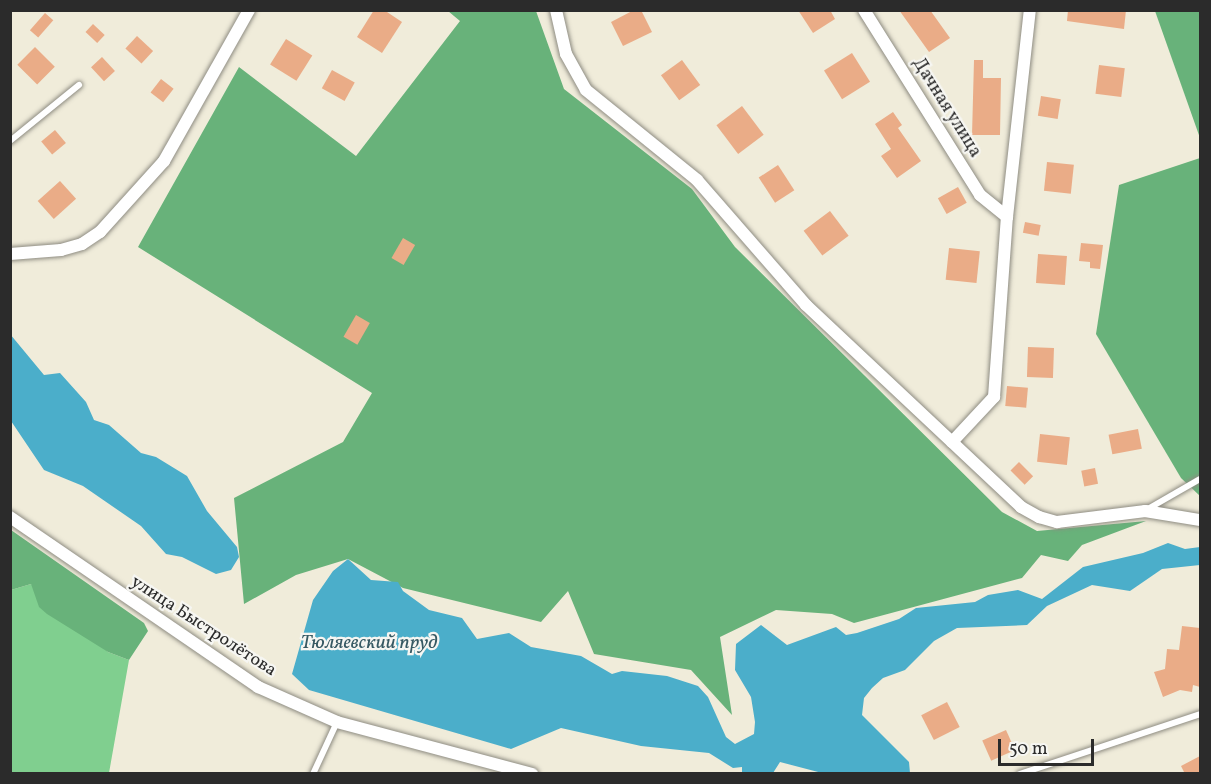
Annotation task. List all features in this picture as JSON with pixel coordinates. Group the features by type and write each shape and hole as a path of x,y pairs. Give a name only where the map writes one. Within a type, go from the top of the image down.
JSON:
{"street":[{"path":"10,254 61,250 82,244 100,232 164,161 249,10"},
{"path":"556,10 566,54 586,90 697,180 806,304 1021,507 1039,518 1057,522 1145,511 1200,520"},
{"name":"Дачная улица","path":"864,10 980,195 1007,217"},
{"path":"952,442 994,397 1007,217 1030,10"},
{"name":"улица Быстролётова","path":"10,517 228,669 258,687 337,722 532,774"}],"lane":[{"path":"10,141 79,85"},
{"path":"1145,511 1200,479"},
{"path":"1020,774 1200,714"},
{"path":"313,774 337,722"}],"green space":[{"path":"448,11 536,11 564,89 692,189 735,247 1002,512 1037,531 1146,521 1082,545 1068,561 1041,555 1022,578 854,623 832,614 776,610 720,637 732,715 691,670 594,654 568,591 541,622 403,588 348,559 296,575 244,604 234,498 343,442 372,393 138,247 239,67 356,156 460,21"},
{"path":"1155,11 1200,11 1200,138"},
{"path":"1200,158 1200,496 1181,478 1096,334 1119,185"},
{"path":"11,530 144,623 148,631 129,660 108,652 47,614 39,607 31,584 11,590"},
{"path":"31,584 108,652 129,660 109,773 11,774 11,590"}],"water":[{"path":"10,334 44,375 60,373 86,402 94,420 109,425 141,453 156,457 187,476 207,511 237,547 239,557 231,570 216,574 182,557 166,554 141,526 83,486 44,470 11,421"},
{"name":"Тюляевский пруд","path":"1168,543 1185,549 1200,547 1200,565 1162,569 1130,591 1092,585 1047,606 1027,625 957,628 934,641 905,670 883,678 864,698 862,715 909,762 910,773 822,773 780,762 773,773 742,773 742,767 733,768 709,753 641,746 561,728 511,749 309,690 292,674 313,600 333,571 348,559 371,580 398,582 403,591 429,610 462,618 477,639 509,633 531,647 581,656 612,674 622,671 667,676 698,686 708,697 726,737 735,744 754,734 755,722 751,697 735,670 736,644 761,625 787,645 836,627 846,635 857,633 899,619 916,608 975,602 988,595 1018,590 1042,599 1083,567 1143,553"}],"building":[{"path":"374,10 384,10 402,22 382,53 357,37"},
{"path":"634,10 641,10 652,32 623,46 611,22"},
{"path":"798,10 830,10 835,19 813,33"},
{"path":"899,10 930,10 950,38 929,52"},
{"path":"1068,10 1126,10 1124,29 1067,21"},
{"path":"45,13 53,20 38,38 30,30"},
{"path":"93,24 105,35 97,43 85,32"},
{"path":"137,36 153,51 141,63 125,48"},
{"path":"286,39 312,55 296,81 270,64"},
{"path":"35,47 55,67 37,84 17,65"},
{"path":"852,53 870,82 842,99 824,70"},
{"path":"102,57 115,71 104,81 91,67"},
{"path":"682,60 700,85 679,100 661,75"},
{"path":"974,60 983,60 983,78 1001,78 1000,135 972,135"},
{"path":"1099,65 1125,68 1121,97 1095,94"},
{"path":"332,70 355,83 345,101 322,88"},
{"path":"161,79 174,89 163,102 151,92"},
{"path":"1041,96 1061,99 1058,119 1038,116"},
{"path":"742,106 764,135 738,154 716,125"},
{"path":"893,112 902,125 898,128 921,161 897,178 881,156 891,149 875,124"},
{"path":"55,130 66,143 52,155 41,142"},
{"path":"1047,162 1074,165 1071,194 1044,191"},
{"path":"778,165 794,190 775,203 759,178"},
{"path":"60,181 76,199 54,219 38,201"},
{"path":"958,187 967,203 947,214 938,198"},
{"path":"830,211 849,236 822,256 804,231"},
{"path":"1025,222 1041,225 1039,236 1023,233"},
{"path":"403,238 415,245 404,265 392,258"},
{"path":"1081,243 1103,245 1100,269 1090,268 1090,262 1079,261"},
{"path":"949,248 980,251 976,283 946,280"},
{"path":"1038,254 1067,256 1065,285 1036,283"},
{"path":"356,315 370,323 357,345 344,337"},
{"path":"1028,347 1054,348 1053,378 1027,377"},
{"path":"1007,386 1028,388 1026,408 1005,406"},
{"path":"1138,429 1142,449 1112,454 1109,435"},
{"path":"1040,434 1070,437 1067,465 1037,462"},
{"path":"1019,462 1033,476 1025,485 1011,470"},
{"path":"1095,468 1098,484 1084,486 1081,471"},
{"path":"1182,626 1200,628 1200,687 1193,685 1192,692 1180,690 1163,697 1154,672 1165,669 1167,649 1179,650"},
{"path":"947,702 960,727 934,740 921,715"},
{"path":"1006,730 1015,750 991,761 982,741"},
{"path":"1200,756 1200,774 1185,774 1181,766"}]}
